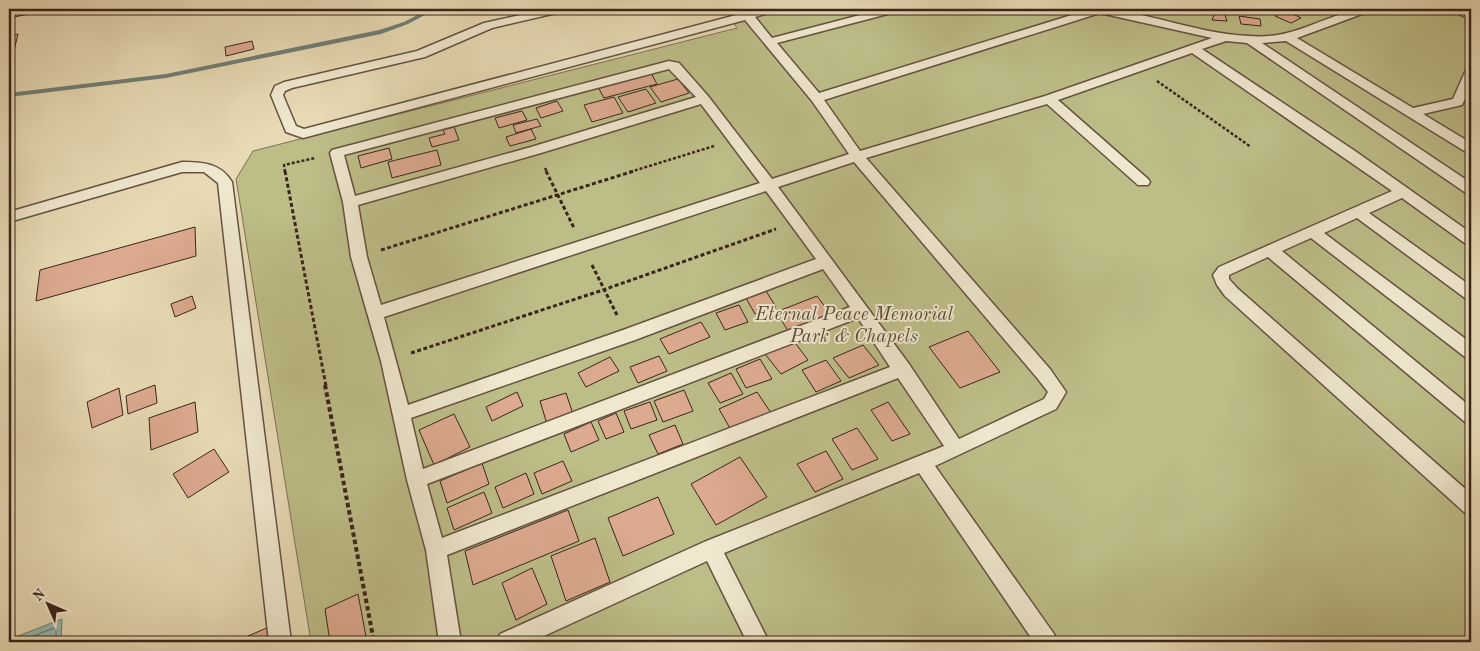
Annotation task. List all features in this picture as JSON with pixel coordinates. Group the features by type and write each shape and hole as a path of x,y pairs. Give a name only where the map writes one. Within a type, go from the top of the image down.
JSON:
{"lane":[{"path":"561,9 488,25 421,54 288,85 279,89 277,95 291,129 303,134 745,12 771,9"},
{"path":"769,42 895,9"},
{"path":"816,98 1097,10 1225,37 1250,40 1288,37 1366,9"},
{"path":"1455,9 1471,17"},
{"path":"508,642 711,549 956,449 1050,404 1057,392 1044,374 856,156 816,98 745,12"},
{"path":"376,313 856,156 1049,99 1225,37"},
{"path":"1288,37 1414,112 1471,149"},
{"path":"1250,40 1471,190"},
{"path":"1194,49 1350,154 1471,240"},
{"path":"450,642 436,550 416,480 389,361 359,257 350,202 337,153 668,65 680,69 736,139 824,262 861,310 956,449"},
{"path":"1458,102 1471,72"},
{"path":"350,202 536,150 704,99"},
{"path":"1049,99 1144,182"},
{"path":"1414,112 1458,102 1471,108"},
{"path":"9,217 182,167 204,167 218,172 225,182 280,642"},
{"path":"1402,192 1224,271 1221,276 1222,281 1230,292 1471,506"},
{"path":"1358,212 1471,294"},
{"path":"1313,232 1471,352"},
{"path":"1270,250 1471,416"},
{"path":"402,414 629,335 824,262"},
{"path":"416,480 861,310"},
{"path":"436,550 903,369"},
{"path":"922,462 1046,642"},
{"path":"711,549 758,642"}],"path":[{"path":"1138,68 1251,147"},
{"path":"359,257 736,139"},
{"path":"337,153 284,165 374,642"},
{"path":"389,361 612,287 796,222"}],"green space":[{"name":"Eternal Peace Memorial Park & Chapels","path":"724,9 1471,9 1471,642 311,642 236,179 253,151 737,28"}],"water":[{"path":"62,619 61,642 13,642 13,638"}],"building":[{"path":"9,9 30,9 29,14 9,18"},
{"path":"1285,10 1301,18 1291,23 1275,16"},
{"path":"1224,12 1227,21 1212,20 1215,13"},
{"path":"1239,16 1260,19 1261,26 1241,24"},
{"path":"18,34 11,63 9,64 9,36"},
{"path":"252,41 254,49 226,56 225,47"},
{"path":"651,73 657,84 604,98 598,87"},
{"path":"678,79 689,93 661,102 650,87"},
{"path":"646,89 656,103 628,112 618,97"},
{"path":"614,97 623,113 592,122 584,105"},
{"path":"557,101 563,111 541,118 536,108"},
{"path":"522,111 527,120 499,128 495,118"},
{"path":"537,119 541,126 516,133 513,125"},
{"path":"454,127 459,140 432,147 429,138 445,134 443,130"},
{"path":"531,129 536,139 510,146 506,137"},
{"path":"389,148 392,159 361,168 358,156"},
{"path":"437,150 441,165 392,178 388,162"},
{"path":"195,227 196,256 36,301 40,270"},
{"path":"766,291 776,307 755,314 746,298"},
{"path":"192,296 196,308 175,317 171,304"},
{"path":"817,296 831,315 789,332 776,312"},
{"path":"739,305 748,322 725,330 716,313"},
{"path":"701,322 710,337 669,354 660,339"},
{"path":"968,331 1000,372 960,388 929,347"},
{"path":"793,340 808,360 781,374 765,354"},
{"path":"863,345 879,365 849,378 833,358"},
{"path":"659,356 667,371 638,383 630,367"},
{"path":"610,357 619,371 586,387 578,373"},
{"path":"760,359 772,379 746,388 736,369"},
{"path":"826,360 841,381 816,392 802,370"},
{"path":"731,373 743,394 720,403 708,383"},
{"path":"155,385 157,403 128,414 126,396"},
{"path":"119,388 123,415 92,428 87,402"},
{"path":"684,390 693,411 663,422 654,401"},
{"path":"517,392 523,406 492,421 486,407"},
{"path":"757,392 771,413 731,430 719,409"},
{"path":"566,393 573,414 547,424 540,401"},
{"path":"195,402 198,432 151,450 149,418"},
{"path":"650,402 657,420 631,429 624,411"},
{"path":"888,402 910,434 892,441 871,410"},
{"path":"616,413 624,432 606,439 598,421"},
{"path":"454,414 470,447 434,465 419,430"},
{"path":"591,422 599,440 571,452 564,434"},
{"path":"675,425 683,444 658,454 649,435"},
{"path":"857,428 878,459 852,470 832,439"},
{"path":"214,449 229,472 188,498 173,474"},
{"path":"826,451 843,479 815,492 797,464"},
{"path":"740,457 767,497 716,525 691,484"},
{"path":"563,461 572,481 542,494 534,473"},
{"path":"482,463 489,484 447,503 440,481"},
{"path":"526,473 534,494 503,508 495,487"},
{"path":"484,492 492,513 454,530 447,508"},
{"path":"658,497 674,534 623,556 608,518"},
{"path":"568,510 579,541 473,585 465,551"},
{"path":"595,538 610,582 566,601 551,556"},
{"path":"532,568 547,604 516,620 502,583"},
{"path":"358,594 367,642 330,642 325,609"},
{"path":"269,627 271,642 234,642"}],"waterway":[{"path":"9,95 166,76 381,32 406,23 433,9"}]}
